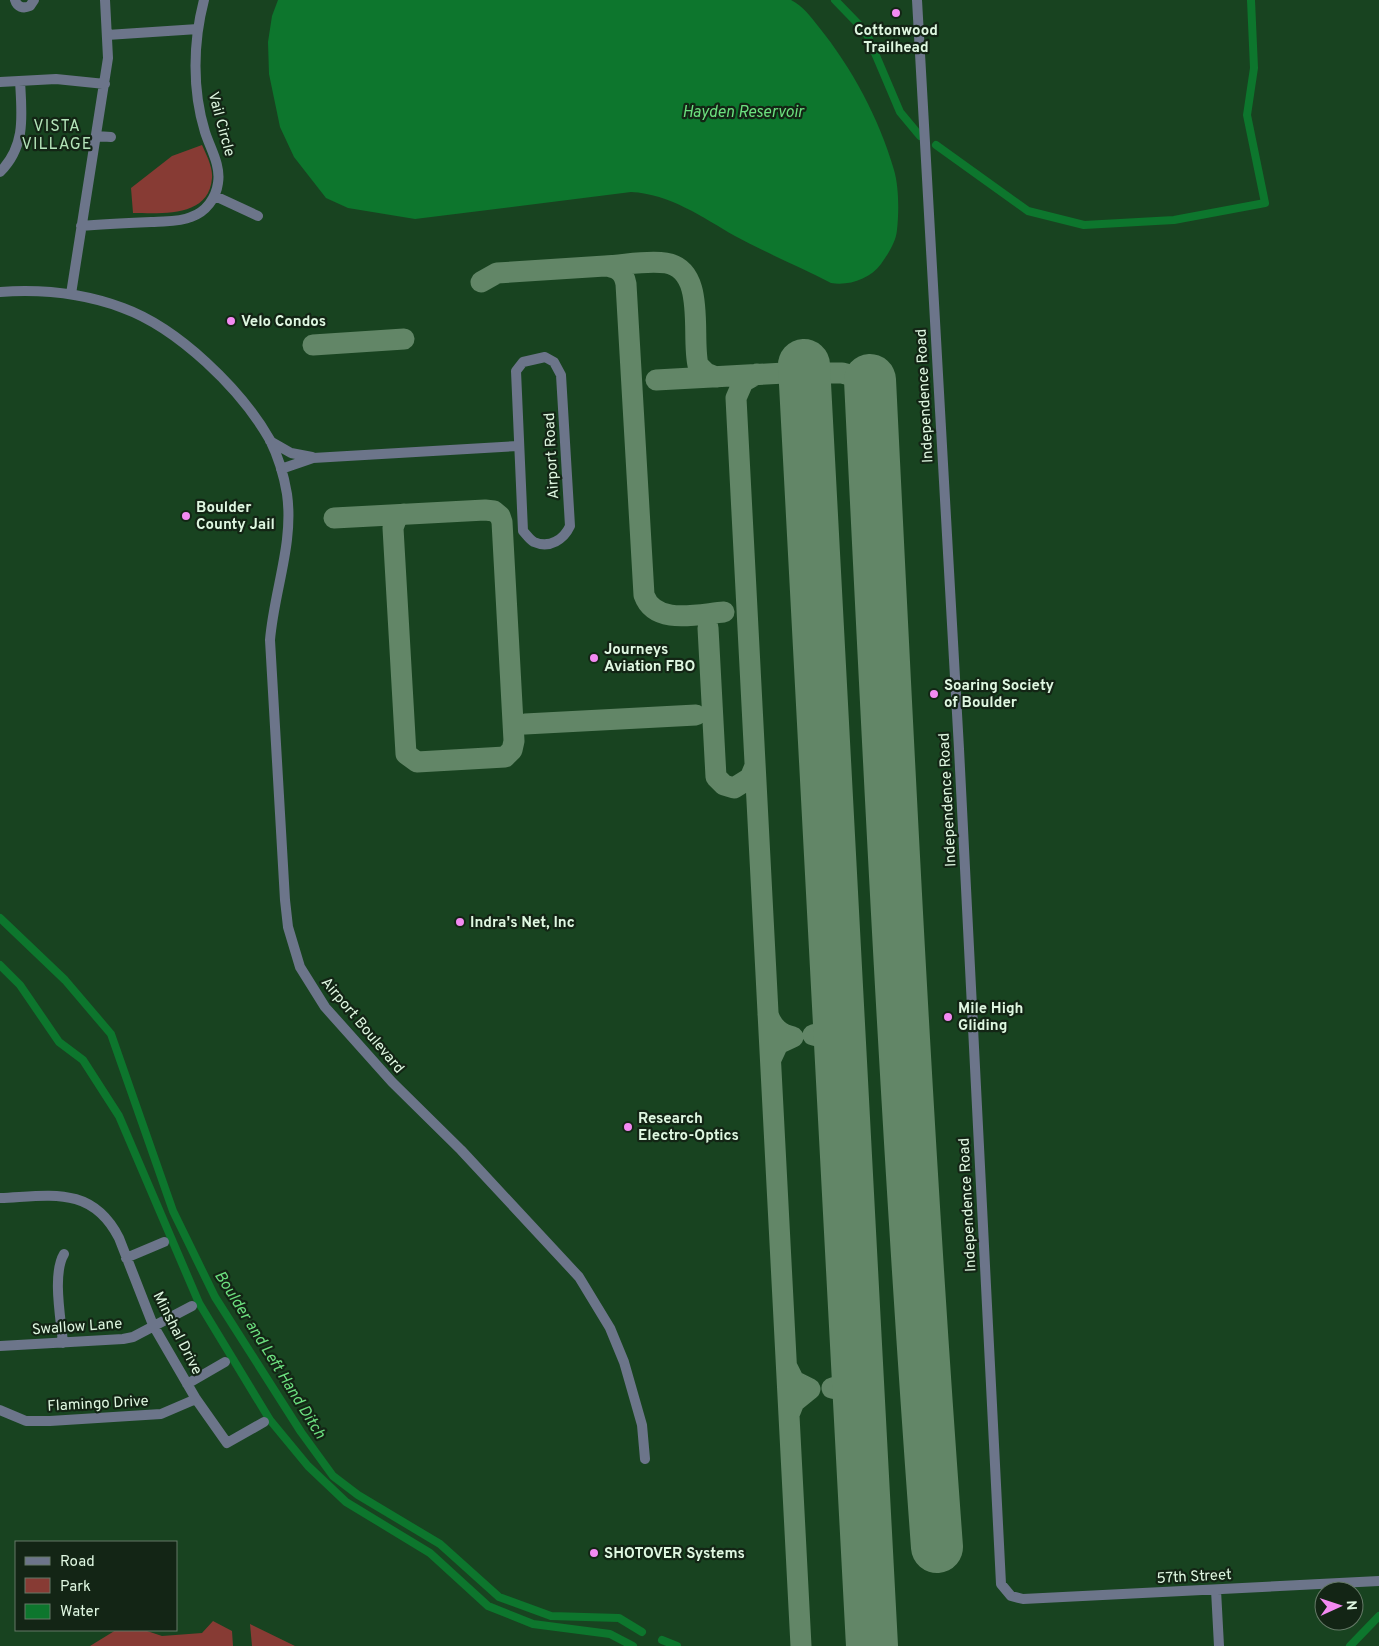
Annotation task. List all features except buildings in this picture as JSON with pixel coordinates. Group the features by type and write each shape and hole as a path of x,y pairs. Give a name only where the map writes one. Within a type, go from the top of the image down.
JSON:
{"street":[{"path":"15,0 18,5 24,8 30,6 34,0"},
{"path":"71,294 108,58 105,0"},
{"name":"Vail Circle","path":"204,0 198,29 195,67 198,99 205,131 218,171 218,185 214,196"},
{"name":"Independence Road","path":"917,0 959,748 1000,1577 1001,1584 1011,1596"},
{"path":"107,35 198,29"},
{"path":"0,82 56,79 104,84"},
{"path":"0,172 15,153 20,142 22,125 20,81"},
{"path":"96,136 111,137"},
{"path":"81,226 183,220 202,211 214,196 258,216"},
{"path":"0,292 38,290 71,294 124,308 152,322 174,337 238,395 270,441 281,469 313,458 518,446"},
{"name":"Airport Road","path":"545,357 554,362 561,375 570,526 566,536 559,541 548,544 534,542 523,531 518,446 516,371 523,362 545,357"},
{"path":"270,441 292,453 313,458"},
{"name":"Airport Boulevard","path":"281,469 287,494 288,535 273,609 270,640 281,854 292,948 306,980 325,1007 392,1082 461,1150 578,1277 610,1328 624,1362 642,1425 645,1459"},
{"name":"Minshal Drive","path":"0,1198 56,1195 87,1197 113,1225 153,1325 196,1399 227,1443 264,1422"},
{"path":"126,1258 164,1242"},
{"path":"63,1343 58,1274 60,1262 64,1254"},
{"name":"Swallow Lane","path":"0,1346 133,1337 192,1306"},
{"path":"187,1384 225,1362"},
{"name":"Flamingo Drive","path":"0,1410 26,1421 161,1414 196,1399"},
{"name":"57th Street","path":"1011,1596 1023,1599 1041,1599 1379,1581"},
{"path":"1216,1590 1219,1646"}],"green space":[{"path":"202,145 209,161 212,178 209,191 202,200 193,207 182,211 133,213 131,188 172,156"},
{"path":"213,1621 232,1631 233,1646 90,1646 114,1631 147,1631 162,1636 202,1633"},
{"path":"250,1624 295,1646 252,1646"}],"water":[{"name":"Hayden Reservoir","path":"278,0 791,0 809,15 842,59 863,94 881,131 897,184 898,223 893,243 881,264 871,274 859,280 838,284 831,283 735,236 698,214 659,197 645,194 631,192 415,219 348,208 326,198 294,157 280,127 269,74 268,42 272,16"}],"waterway":[{"path":"835,0 866,32 900,112 920,136"},
{"path":"936,145 1028,211 1084,225 1174,220 1265,203 1247,115 1254,68 1251,0"},
{"name":"Boulder and Left Hand Ditch","path":"0,918 65,980 111,1034 173,1211 215,1297 301,1432 333,1476 358,1495 440,1544 499,1597 551,1616 619,1618 642,1632"},
{"path":"0,965 20,985 59,1042 83,1060 119,1116 199,1303 270,1420 308,1466 346,1502 430,1553 488,1606 533,1624 610,1634 633,1646"},
{"name":"Boulder and Left Hand Ditch","path":"1350,1646 1379,1616"},
{"name":"Boulder and Left Hand Ditch","path":"662,1640 677,1646"}],"taxiway":[{"path":"605,266 659,262 679,268 687,278 695,306 698,365 706,373 716,377"},
{"path":"481,282 497,273 605,266 622,273 626,284 644,595 650,605 657,611 667,615 690,616 724,612"},
{"path":"313,345 404,339"},
{"path":"785,373 842,373 870,380"},
{"path":"656,380 785,373 801,386 805,401"},
{"path":"757,374 743,382 736,398 801,1646"},
{"path":"334,518 485,510 494,511 500,516 502,522 514,741 512,750 505,757 417,762 406,754 393,528 397,517 404,514"},
{"path":"708,628 716,777 724,785 734,788 750,778 755,766"},
{"path":"525,724 696,715"},
{"path":"838,1008 830,1026 813,1035 831,1043 841,1060"},
{"path":"768,1014 777,1029 793,1037 778,1044 771,1059"},
{"path":"856,1360 852,1375 846,1382 832,1388 847,1393 853,1399 859,1413"},
{"path":"787,1367 794,1381 810,1389 794,1402 790,1412"}],"runway":[{"path":"804,365 872,1646"},
{"path":"870,380 908,1109 937,1547"}],"place":[{"name":"Cottonwood Trailhead","path":"896,13"},
{"name":"Velo Condos","path":"231,321"},
{"name":"Boulder County Jail","path":"186,516"},
{"name":"Journeys Aviation FBO","path":"594,658"},
{"name":"Soaring Society of Boulder","path":"934,694"},
{"name":"Indra's Net, Inc","path":"460,922"},
{"name":"Mile High Gliding","path":"948,1017"},
{"name":"Research Electro-Optics","path":"628,1127"},
{"name":"SHOTOVER Systems","path":"594,1553"}],"district":[{"name":"VISTA VILLAGE","path":"57,134"}]}
